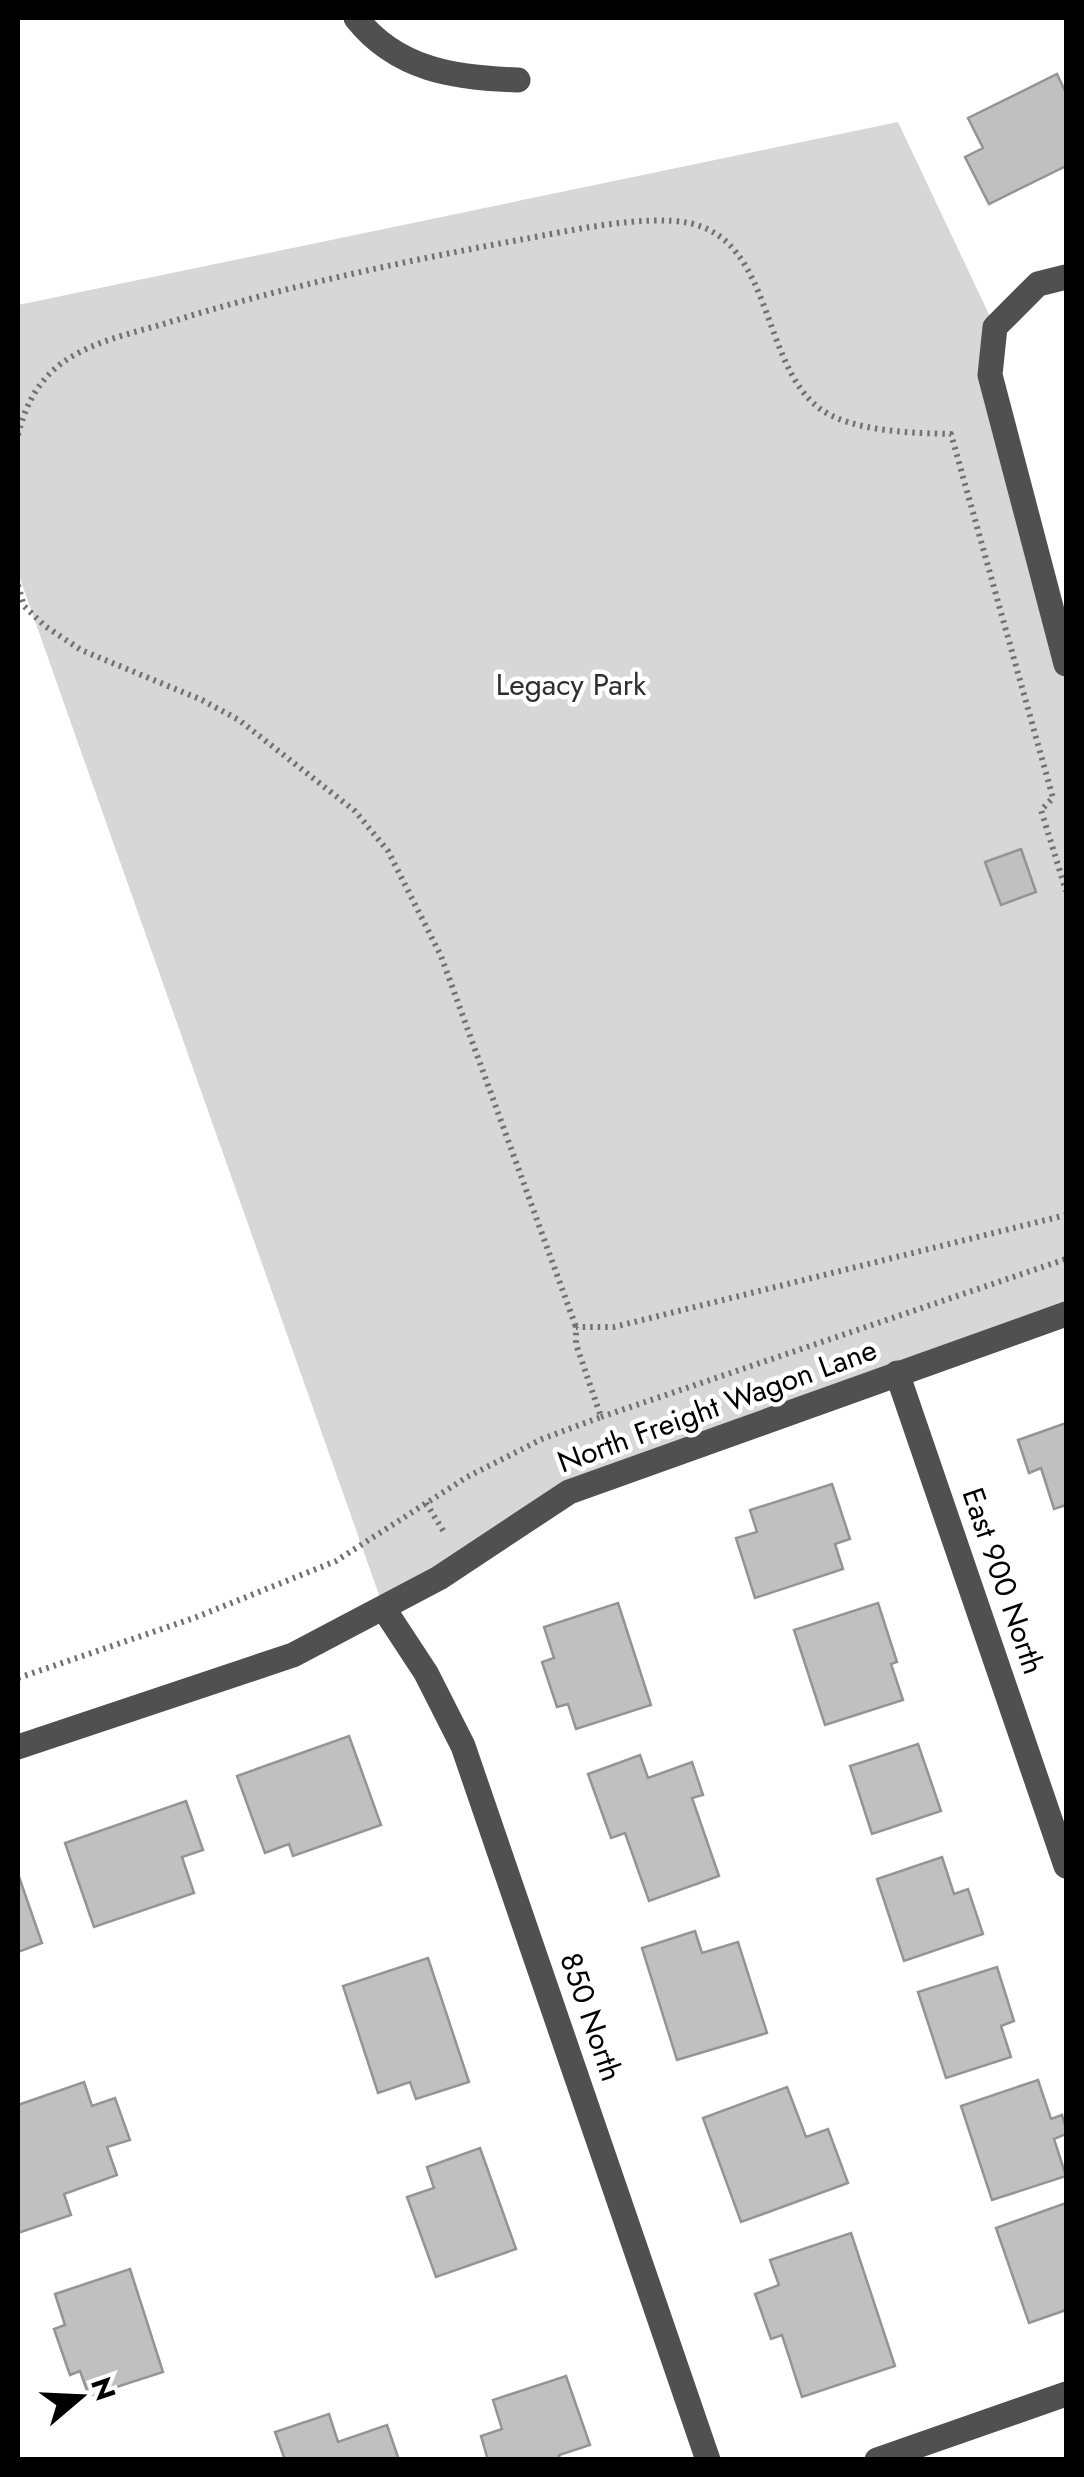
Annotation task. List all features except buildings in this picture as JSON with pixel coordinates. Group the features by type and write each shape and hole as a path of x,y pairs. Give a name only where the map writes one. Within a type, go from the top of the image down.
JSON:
{"street":[{"path":"356,18 385,48 426,69 482,79 518,80"},
{"path":"1066,277 1038,284 994,327 990,375 1066,664"},
{"name":"North Freight Wagon Lane","path":"18,1747 293,1655 439,1578 568,1492 1066,1314"},
{"name":"East 900 North","path":"897,1373 1066,1866"},
{"name":"850 North","path":"384,1609 426,1674 463,1746 708,2460"},
{"path":"877,2460 1066,2394"}],"path":[{"path":"18,436 38,384 70,358 104,342 254,296 450,253 588,227 689,223 716,235 736,254 753,280 795,378 818,408 846,421 906,433 951,434 1053,798 1040,810 1066,891"},
{"path":"18,585 24,606 81,650 202,700 239,720 355,811 388,850 441,956 576,1326 576,1344 601,1417"},
{"path":"576,1326 614,1326 1066,1215"},
{"path":"18,1678 211,1612 336,1561 467,1477 530,1445 601,1417 1066,1259"},
{"path":"426,1504 444,1532"}],"green space":[{"name":"Legacy Park","path":"898,122 995,327 990,375 1066,664 1066,1318 569,1492 384,1609 18,573 18,305"}]}
